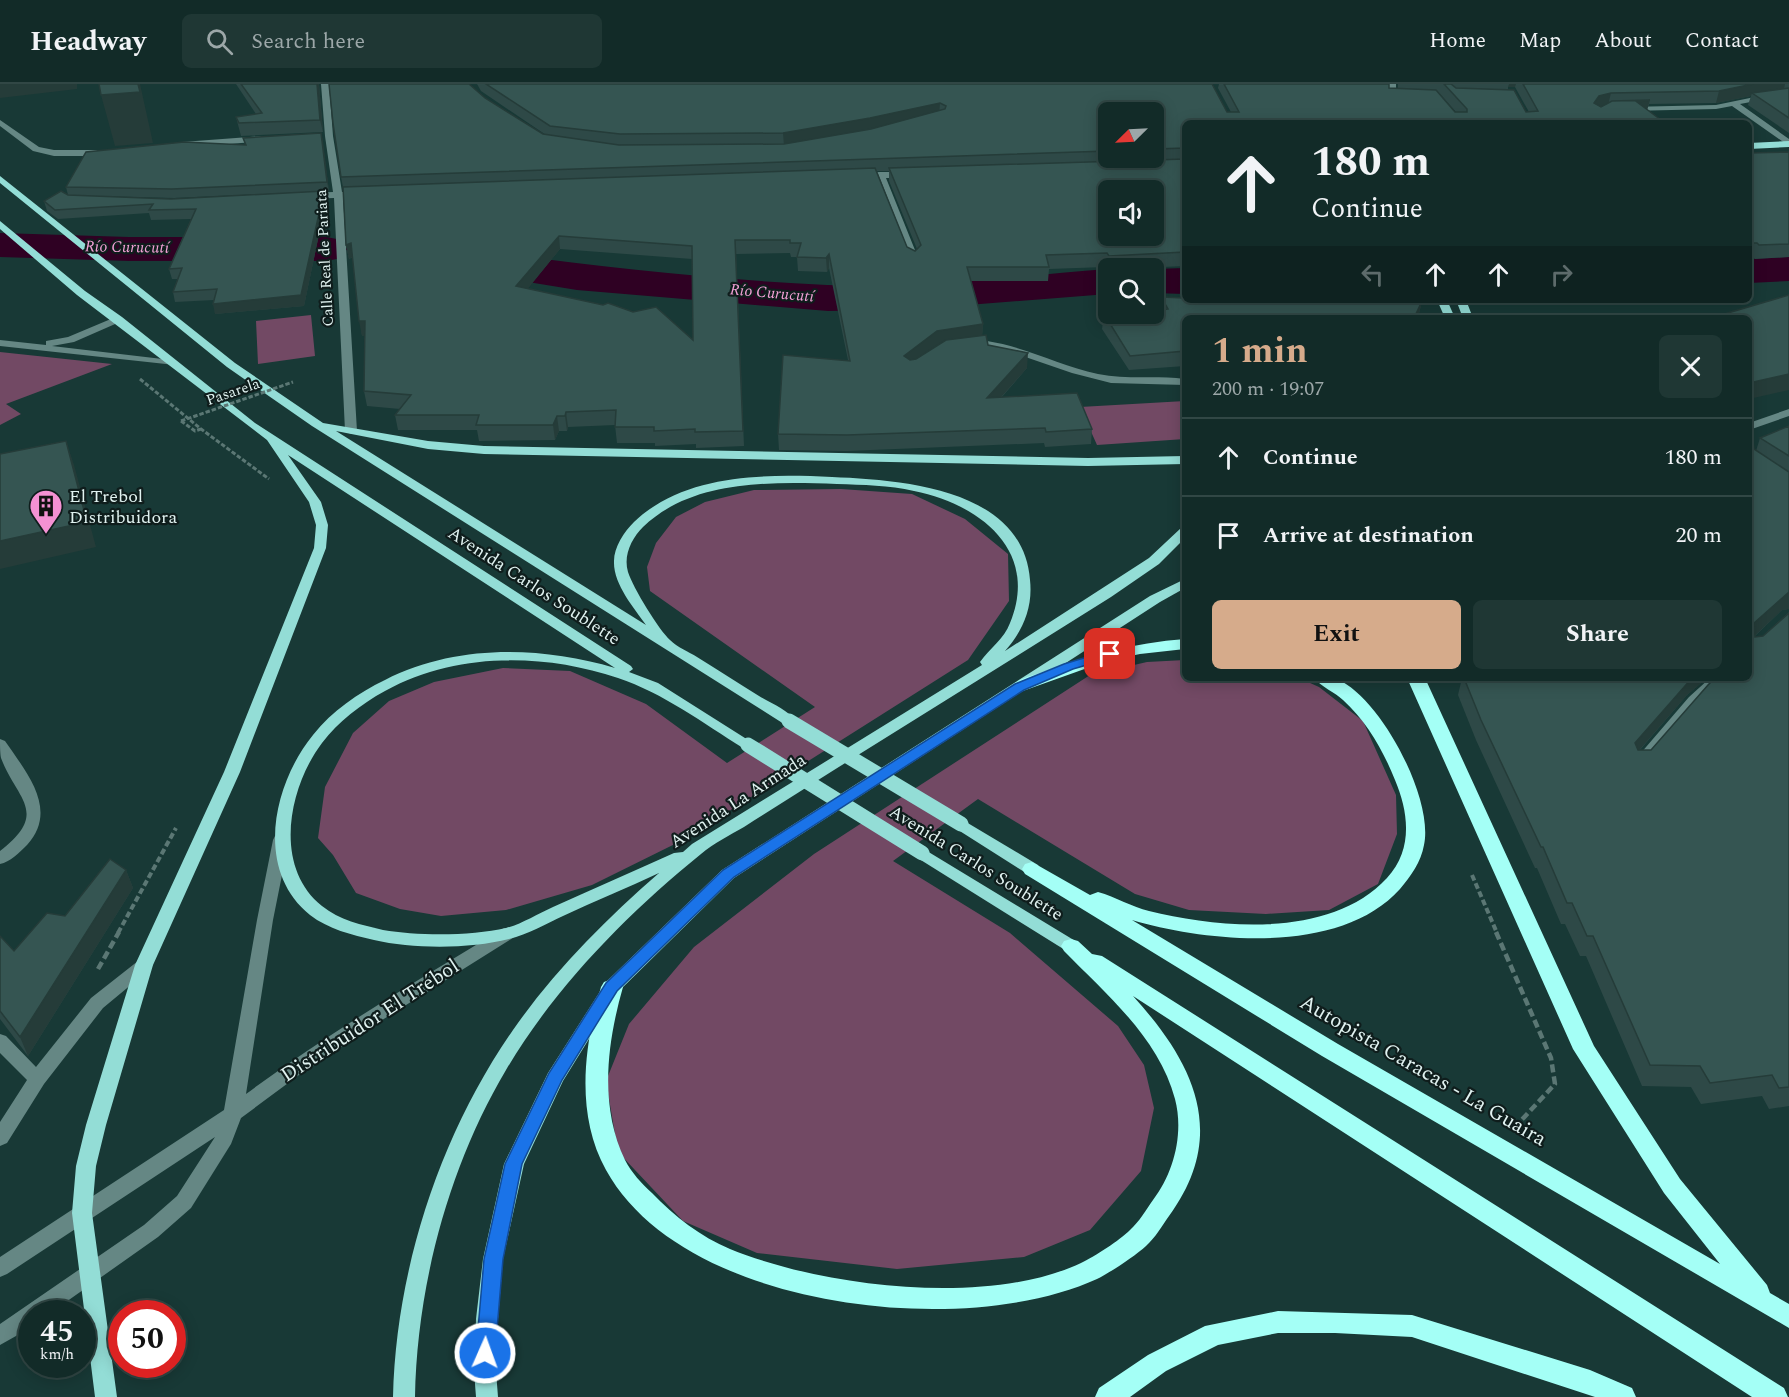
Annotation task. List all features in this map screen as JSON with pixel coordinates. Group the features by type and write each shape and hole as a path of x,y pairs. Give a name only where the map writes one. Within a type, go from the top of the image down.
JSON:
{"highway":[{"path":"1020,687 1095,657 1156,646 1182,644"},
{"path":"1032,869 1098,899 1150,919 1215,928 1279,930 1305,928 1357,912 1382,899 1408,865 1415,844 1418,823 1402,773 1378,726 1356,700 1328,681"},
{"path":"1417,681 1584,1049 1672,1186 1767,1303"},
{"name":"Autopista Caracas - La Guaira","path":"1032,869 1330,1050 1789,1317"},
{"path":"612,987 601,1022 595,1075 600,1120 616,1165 651,1208 681,1232 719,1256 810,1285 886,1296 933,1299 993,1298 1047,1287 1098,1269 1134,1240 1163,1212 1182,1174 1188,1138 1188,1102 1177,1074 1157,1040 1127,1004 1071,946"},
{"path":"1071,946 1775,1397"},
{"path":"1108,1397 1157,1363 1214,1334 1278,1322 1412,1326 1590,1382 1623,1397"}],"main road":[{"path":"1752,146 1789,144"},
{"name":"Avenida Carlos Soublette","path":"0,179 231,365 316,424 789,721 1032,869"},
{"name":"Avenida Carlos Soublette","path":"0,224 81,293 271,438 653,686 1071,946"},
{"path":"316,424 428,445 484,450 1088,462 1182,460"},
{"path":"106,1397 82,1213 86,1166 91,1146 144,965 232,772 320,548 322,525 315,502 271,438"},
{"path":"667,645 623,577 620,565 627,538 650,514 665,505 704,490 750,481 811,479 898,484 924,489 982,513 1014,543 1021,558 1024,575 1021,610 1011,634 975,675"},
{"name":"Avenida La Armada","path":"404,1397 404,1379 415,1301 427,1240 454,1160 490,1082 519,1036 573,967 644,894 698,848 1154,561 1182,534"},
{"path":"487,1397 485,1371 490,1283 501,1213 513,1164 555,1078 612,987 728,874 1155,599 1182,585"},
{"path":"653,686 614,670 582,662 523,656 465,659 404,676 351,708 310,750 296,780 281,840 286,872 297,892 315,910 334,922 378,935 442,941 510,933 698,848"}],"street":[{"name":"Calle Real de Pariata","path":"325,84 329,136 338,195 340,268 351,431"},
{"path":"1392,84 1392,96 1414,97"},
{"path":"1773,88 1786,94"},
{"path":"1621,109 1716,107 1748,99 1786,94"},
{"path":"1734,104 1789,144"},
{"path":"0,122 36,149 54,153 117,152"},
{"path":"317,136 329,136"},
{"path":"172,146 273,139"},
{"path":"845,177 915,174"},
{"path":"880,175 914,260"},
{"path":"291,197 373,194"},
{"path":"32,346 70,340 118,319"},
{"path":"0,343 171,363"},
{"path":"961,346 981,344 1022,351 1111,380 1182,382"},
{"path":"1752,426 1789,412"},
{"path":"1638,765 1694,700 1715,681"},
{"path":"0,744 34,806 32,825 23,842 0,859"},
{"path":"53,1300 151,1231 184,1202 224,1139 233,1114 265,920 281,840"},
{"name":"Distribuidor El Trébol","path":"0,1268 233,1114 292,1070 365,1022 510,933"},
{"path":"0,1138 37,1079 97,1004 144,965"},
{"path":"0,1041 37,1079"},
{"path":"0,1336 18,1324"}],"path":[{"path":"111,355 201,429 275,484"},
{"name":"Pasarela","path":"201,429 195,431 181,421 293,382"},
{"path":"93,977 178,823"},
{"path":"1472,873 1551,1058 1555,1084 1516,1127 1506,1121"}],"shaded area":[{"path":"311,315 315,356 258,364 256,321"},
{"path":"0,352 112,364 6,404 21,414 0,425"},
{"path":"1182,401 1182,439 1097,445 1080,407"},
{"path":"841,489 912,494 965,519 1008,554 1009,601 968,660 685,839 592,885 506,910 441,916 400,909 356,893 333,855 318,838 325,787 353,733 389,701 434,682 503,668 570,671 646,704 727,763 815,707 650,591 647,567 656,543 676,517 705,502 754,490"},
{"path":"1182,660 1182,681 1306,681 1319,687 1363,721 1396,795 1397,834 1378,884 1329,910 1266,914 1189,910 1135,894 978,799 893,861 1010,933 1118,1026 1144,1065 1154,1108 1141,1171 1090,1230 1024,1257 897,1269 757,1253 683,1221 618,1152 606,1081 629,1024 694,947 814,854 1090,675 1147,662"}],"building":[{"path":"99,84 138,84 140,92 101,95"},
{"path":"241,84 317,84 320,120 239,123 236,117 262,113"},
{"path":"329,84 469,84 485,98 543,134 619,145 784,144 871,129 945,109 946,106 940,103 783,133 620,134 550,126 486,84 1212,84 1227,112 1239,112 1224,84 1389,84 1389,88 1436,90 1455,112 1467,112 1467,109 1444,84 1451,84 1456,88 1514,90 1526,112 1538,111 1523,84 1753,84 1719,91 1611,93 1599,96 1594,103 1601,107 1612,101 1650,100 1637,102 1661,120 1182,120 1182,148 1164,149 1164,102 1098,102 1098,151 341,177"},
{"path":"1789,88 1789,118 1752,93"},
{"path":"321,133 327,182 172,189 66,187 86,152 184,142 246,145 243,138"},
{"path":"1789,152 1789,244 1759,245 1752,243 1752,153"},
{"path":"1182,159 1182,252 1109,256 1107,253 1046,255 1049,267 967,267 983,324 937,331 904,356 910,360 916,359 946,340 986,335 988,345 1028,353 987,398 1077,393 1092,429 1046,432 1045,428 847,435 778,434 783,355 850,361 829,254 826,258 797,257 801,243 790,243 790,240 735,240 743,431 695,432 695,429 654,431 654,427 615,427 616,410 566,412 565,416 557,416 553,425 476,425 479,415 395,415 411,395 364,391 365,321 359,321 351,243 346,245 343,187 875,168 907,247 915,251 921,245 889,168 1098,162 1098,168 1164,168 1164,160","holes":["559,236 692,246 693,340 656,307 633,312 608,303 603,305 516,286"]},
{"path":"61,191 68,195 171,199 324,191 301,295 213,304 217,289 173,292 182,268 169,269 196,209 149,210 153,204 55,210 44,201"},
{"path":"1789,295 1789,374 1752,382 1752,315 1721,315"},
{"path":"1164,297 1182,298 1182,303 1421,303 1415,315 1182,315 1182,351 1130,356 1110,324 1164,324 1164,310 1168,309"},
{"path":"1789,426 1789,456 1760,438"},
{"path":"66,441 87,522 0,541 0,454"},
{"path":"1752,442 1754,449 1789,472 1789,592 1754,623 1755,637 1763,636 1789,613 1789,1087 1779,1088 1772,1075 1710,1083 1700,1066 1650,1065 1593,936 1587,936 1572,903 1567,903 1543,847 1481,720 1465,681 1689,681 1635,743 1638,750 1651,750 1712,681 1752,681"},
{"path":"110,859 126,870 20,1037 0,1011 0,936 14,951 47,913 65,916"}],"waterway":[{"name":"Río Curucutí","path":"0,245 129,249 327,249"},
{"name":"Río Curucutí","path":"456,259 577,277 828,298 904,297 1098,283"},
{"name":"Río Curucutí","path":"1752,271 1789,269"},
{"name":"Río Curucutí","path":"1164,281 1182,281"}],"place":[{"name":"El Trebol Distribuidora","path":"46,535"}],"route":[{"path":"485,1353 493,1259 513,1164 555,1078 612,987 728,874 1020,687 1095,657 1110,654"}]}
